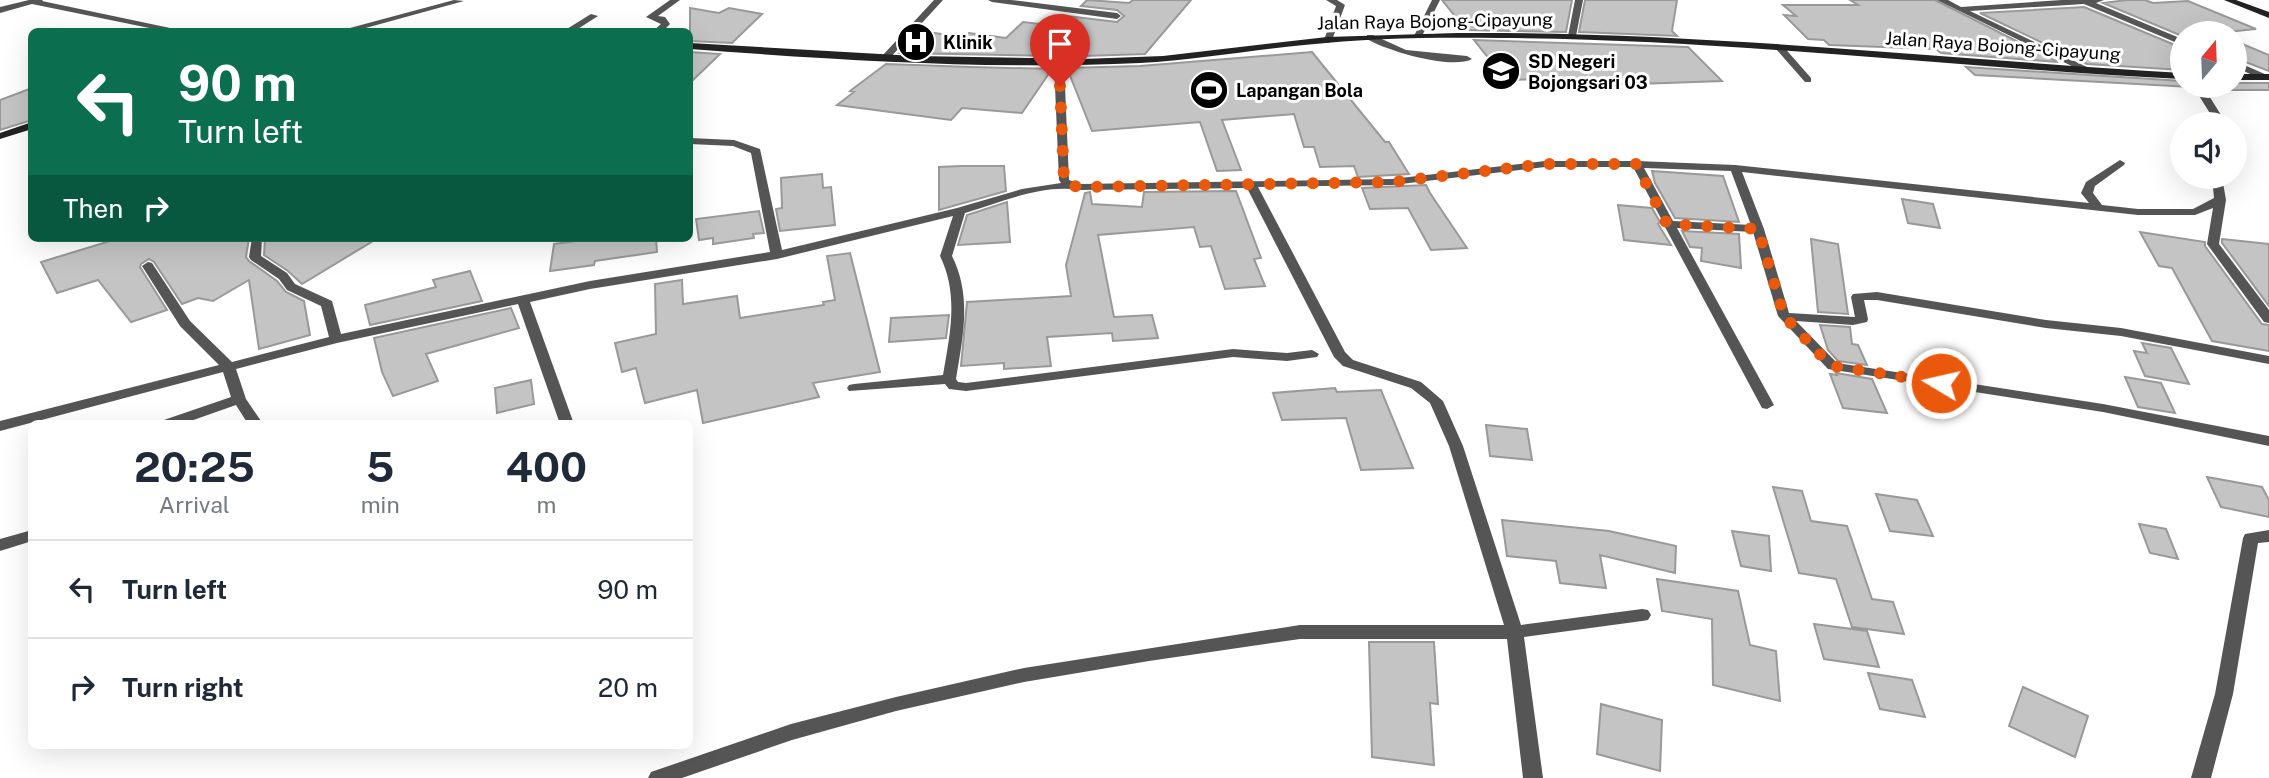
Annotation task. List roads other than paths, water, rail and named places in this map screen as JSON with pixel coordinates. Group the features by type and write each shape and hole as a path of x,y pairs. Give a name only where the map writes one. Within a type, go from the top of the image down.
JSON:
{"street":[{"path":"660,28 666,23 650,16 676,0"},
{"path":"884,58 939,0"},
{"path":"992,0 1117,16"},
{"path":"1328,40 1341,5 1329,0"},
{"path":"1418,36 1436,0"},
{"path":"1572,36 1579,0"},
{"path":"1941,0 2086,70"},
{"path":"1960,9 2100,0"},
{"path":"2228,0 2269,15"},
{"path":"0,10 35,1 166,28"},
{"path":"355,28 460,1"},
{"path":"2085,1 2170,37"},
{"path":"573,28 594,16"},
{"name":"Jalan Raya Bojong-Cipayung","path":"693,46 884,58 1059,63 1176,57 1370,37 1572,36 1779,47 2170,75"},
{"path":"1370,37 1385,48 1401,53 1467,59"},
{"path":"1779,47 1808,80"},
{"path":"1059,63 1064,180 1068,185"},
{"path":"2247,69 2267,77"},
{"path":"2247,76 2267,77"},
{"path":"0,136 28,126"},
{"path":"693,141 734,143 756,151 777,254"},
{"path":"2099,208 2087,193 2090,184 2120,163"},
{"path":"0,426 336,339 632,277 777,254 960,211 1022,192 1068,185 1080,187 1392,182 1545,164 1636,164 1735,168 2099,208 2171,213 2195,212 2220,200"},
{"path":"1636,164 1767,405"},
{"path":"1735,168 1758,229 1784,316 1833,366 2104,408 2269,441"},
{"path":"1251,185 1339,354 1348,363 1416,385 1436,401 1456,446 1515,632 1533,778"},
{"path":"2219,189 2220,200 2213,244 2269,319"},
{"path":"960,211 946,256 954,272 960,301 949,379 954,386 966,387 1233,353 1287,357 1312,354"},
{"path":"1667,224 1758,229"},
{"path":"257,242 255,257 283,276 291,287 327,304 336,339"},
{"path":"148,266 185,323 228,366 239,399 253,420"},
{"path":"1784,316 1853,321 1862,319 1857,297 1877,296 2046,324 2121,332 2269,360"},
{"path":"523,300 566,420"},
{"path":"854,388 949,379"},
{"path":"178,420 239,399"},
{"path":"0,545 28,536"},
{"path":"2201,778 2224,694 2251,538 2269,536"},
{"path":"658,778 791,732 896,704 1024,675 1300,632 1515,632 1642,615"}],"place":[{"name":"Klinik","path":"916,42"},
{"name":"SD Negeri Bojongsari 03","path":"1501,71"},
{"name":"Lapangan Bola","path":"1209,90"}]}
